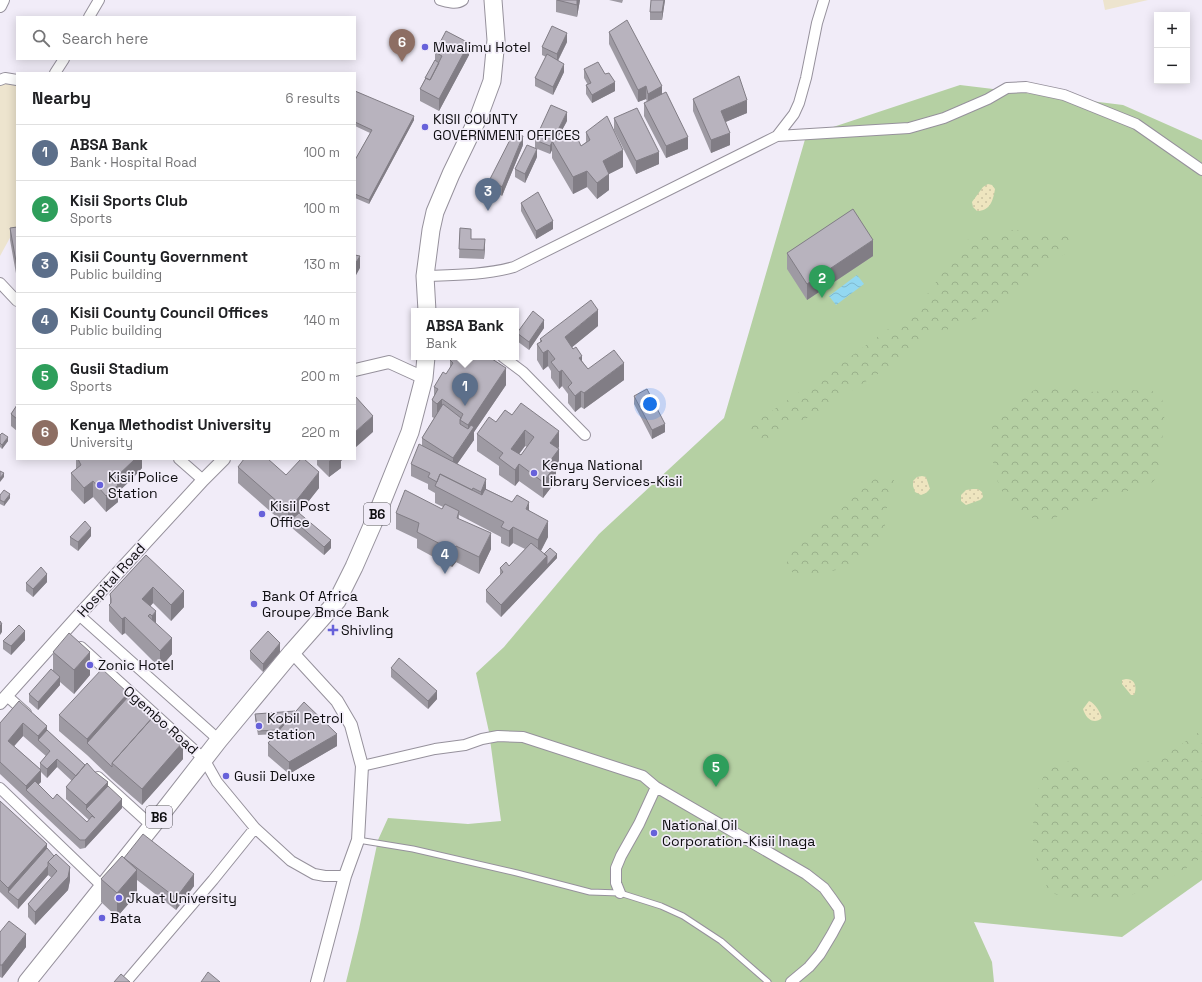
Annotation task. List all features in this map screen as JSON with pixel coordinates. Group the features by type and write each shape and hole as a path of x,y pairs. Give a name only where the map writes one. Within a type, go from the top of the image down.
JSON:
{"highway":[{"path":"427,308 425,276 435,212 451,174 479,116 492,81 496,40 493,0"},
{"name":"B6","path":"27,982 219,740 292,652 337,601 375,519 410,432 424,378 426,360"}],"street":[{"path":"0,6 3,0"},
{"path":"90,16 99,0"},
{"path":"440,0 451,3 460,2 463,0"},
{"path":"777,136 794,114 799,103 824,0"},
{"path":"57,72 63,60"},
{"path":"0,80 5,78 16,80"},
{"path":"425,276 466,275 496,272 514,267 777,136 909,128 944,118 988,99 1007,88 1026,87 1064,95 1136,124 1202,170"},
{"path":"1,287 16,300"},
{"path":"507,360 523,372 585,435"},
{"path":"356,370 389,362 424,378"},
{"path":"180,460 203,480"},
{"name":"Hospital Road","path":"3,699 70,637 79,615 223,460"},
{"path":"79,615 219,740"},
{"name":"Ogembo Road","path":"70,637 204,759 213,776 255,828 291,861 314,874 325,876 345,876"},
{"path":"292,652 337,701 351,725 362,766 358,840 345,876 317,982"},
{"path":"3,699 36,722"},
{"path":"362,766 435,749 465,745 482,739 498,736 522,737 643,776 656,787 806,874 824,888 832,899 839,910 840,919 820,954 809,967 792,982"},
{"path":"88,768 152,826"},
{"path":"620,893 616,883 616,868 656,787"},
{"path":"0,788 103,887"},
{"path":"126,982 255,828"}],"lane":[{"path":"358,840 413,849 517,873 590,892 620,893 661,906 683,916 721,941 768,982"}],"shaded area":[{"path":"1103,0 1148,0 1105,10"},
{"path":"0,76 16,84 16,227 0,256"}],"green space":[{"path":"960,85 1123,105 1202,140 1202,880 1122,937 974,922 992,962 994,982 346,982 378,840 388,818 468,824 501,821 489,732 476,673 504,647 599,534 724,418 806,136"},
{"path":"1010,230 1060,233 1075,240 1065,254 1038,267 985,315 923,339 892,365 813,415 762,441 751,442 747,428 850,357 917,308 967,240"},
{"path":"1045,384 1074,388 1089,392 1126,390 1152,391 1161,396 1165,409 1159,475 1149,486 1102,497 1047,521 1023,516 1006,499 996,478 990,445 993,421 1014,402"},
{"path":"882,474 891,474 898,490 888,503 885,516 885,539 873,551 856,565 820,574 796,575 787,568 787,558 805,538 838,512 868,484"},
{"path":"1202,730 1202,857 1179,873 1127,897 1076,901 1049,892 1038,865 1032,836 1036,794 1047,768 1070,761 1098,775 1125,772 1173,750"}],"sand":[{"path":"988,184 992,185 995,189 992,201 985,209 977,211 973,207 972,202 983,187"},
{"path":"917,477 926,477 930,489 921,495 915,492 913,481"},
{"path":"978,489 982,492 983,497 980,500 966,505 961,501 961,495 966,490"},
{"path":"1129,679 1135,684 1134,695 1131,695 1122,684 1122,680"},
{"path":"1089,701 1100,713 1102,718 1099,720 1093,721 1084,713 1083,709"}],"water":[{"path":"857,275 864,284 836,305 829,296"}],"building":[{"path":"557,0 577,0 577,5"},
{"path":"651,0 664,0 662,12 650,12"},
{"path":"627,20 662,86 648,94 646,86 638,90 609,32"},
{"path":"552,26 567,33 557,54 542,47"},
{"path":"446,31 469,43 439,99 420,89 426,78 430,80 442,56 435,52"},
{"path":"547,54 564,64 553,87 535,78"},
{"path":"435,60 439,63 430,80 425,78"},
{"path":"598,62 605,74 609,73 615,82 592,95 586,85 591,83 584,69"},
{"path":"739,76 747,100 721,111 730,133 711,140 693,99"},
{"name":"KISII COUNTY GOVERNMENT OFFICES","path":"356,91 414,116 369,200 356,194 356,158 372,130 356,122"},
{"path":"666,92 688,137 666,146 644,103"},
{"path":"551,105 567,112 550,146 535,140"},
{"path":"637,108 659,152 636,161 614,118"},
{"path":"607,116 623,150 603,161 609,174 597,183 587,171 573,177 552,141 575,133 581,146 590,140 586,132"},
{"path":"513,134 523,136 502,187 490,179"},
{"path":"527,145 537,149 525,174 515,169"},
{"path":"538,192 553,221 536,231 521,203"},
{"path":"853,209 873,240 807,284 787,253"},
{"path":"16,227 16,261 10,228"},
{"path":"460,228 471,229 471,239 485,239 484,250 459,249"},
{"path":"356,255 360,256 356,262"},
{"path":"591,300 598,310 565,337 573,349 576,347 582,356 579,358 588,369 614,350 624,363 584,393 581,391 575,396 568,387 572,383 562,370 559,372 551,362 555,359 548,350 543,353 537,344 542,341 540,339"},
{"path":"533,311 544,320 529,342 519,334 519,330"},
{"path":"450,360 494,360 506,368 468,425 460,420 463,414 442,399 437,404 432,400 438,389 434,387 443,372 446,374 453,363"},
{"path":"647,389 665,424 652,430 634,396"},
{"path":"356,397 373,416 356,431"},
{"path":"521,403 559,431 550,443 559,449 550,461 556,465 543,482 519,464 515,470 499,458 503,453 477,434 489,417 496,422 505,410 512,415","holes":["525,430 534,437 521,455 511,449"]},
{"path":"443,404 461,418 460,424 468,429 471,425 474,427 453,458 422,438"},
{"path":"16,406 16,418 11,414"},
{"path":"2,433 8,437 2,445 0,443 0,435"},
{"path":"419,444 486,479 481,492 473,488 472,490 440,474 437,482 428,477 430,473 411,464"},
{"path":"78,460 134,460 113,480 118,485 106,496 93,481 84,488 71,473 81,465"},
{"path":"243,460 269,460 286,475 300,460 305,460 319,472 288,511 238,467"},
{"path":"0,471 4,473 0,478"},
{"path":"440,474 482,495 485,489 512,502 517,495 529,502 526,509 548,521 538,540 513,527 509,531 501,527 504,522 435,486"},
{"path":"4,490 10,494 4,502 0,500 0,495"},
{"path":"405,490 442,509 445,504 459,511 457,518 491,533 479,557 456,546 452,550 417,532 419,523 396,513"},
{"path":"299,513 331,540 324,547 292,519"},
{"path":"85,521 91,528 78,542 70,537"},
{"path":"531,543 547,556 501,605 486,590 503,572 500,568 506,562 509,566"},
{"path":"550,548 557,554 547,565 547,556 544,554"},
{"path":"146,555 184,591 171,605 153,587 142,599 156,611 152,616 150,614 148,616 172,638 160,651 125,617 122,619 109,605 111,603 110,594"},
{"path":"41,567 47,574 33,589 26,583"},
{"path":"19,625 25,631 11,646 3,641"},
{"path":"268,631 280,643 263,664 250,651"},
{"path":"69,633 90,652 74,670 53,652"},
{"path":"399,658 437,691 428,701 391,668"},
{"path":"51,669 60,677 38,702 29,694"},
{"path":"102,669 128,693 87,739 59,715"},
{"path":"128,697 152,718 112,763 112,767 87,743"},
{"path":"19,701 47,726 38,736 23,723 8,741 41,770 26,786 0,762 0,723"},
{"path":"304,702 337,734 289,762 268,743"},
{"path":"295,711 277,730 258,731 255,714"},
{"path":"154,716 183,742 142,789 112,763"},
{"path":"47,730 85,765 76,776 57,759 47,769 40,763 50,751 38,740"},
{"path":"87,763 95,772 108,782 86,805 66,787"},
{"path":"35,781 53,799 57,794 87,822 92,816 95,818 86,809 108,786 122,799 85,840 80,840 26,790"},
{"path":"0,801 47,844 8,888 0,880"},
{"path":"143,834 194,874 176,898 124,858"},
{"path":"47,848 54,856 48,862 48,866 18,900 8,892"},
{"path":"56,854 70,867 68,877 35,912 28,904 57,871 48,862"},
{"path":"122,856 137,870 117,893 101,879"},
{"path":"9,921 26,934 2,965 0,965 0,932"},
{"path":"208,972 220,982 201,982"},
{"path":"121,974 130,982 114,982"}],"place":[{"name":"Mwalimu Hotel","path":"425,47"},
{"name":"Kenya Methodist University","path":"402,62"},
{"name":"KISII COUNTY GOVERNMENT OFFICES","path":"425,127"},
{"name":"Kisii County Government","path":"488,211"},
{"name":"Kisii Sports Club","path":"822,298"},
{"name":"ABSA Bank","path":"465,406"},
{"name":"Kenya National Library Services-Kisii","path":"534,473"},
{"name":"Kisii Police Station","path":"100,485"},
{"name":"Kisii Post Office","path":"262,514"},
{"name":"Kisii County Council Offices","path":"445,574"},
{"name":"Bank Of Africa Groupe Bmce Bank","path":"254,604"},
{"name":"Shivling","path":"333,630"},
{"name":"Zonic Hotel","path":"90,665"},
{"name":"Kobil Petrol station","path":"259,726"},
{"name":"Gusii Deluxe","path":"226,776"},
{"name":"Gusii Stadium","path":"716,787"},
{"name":"National Oil Corporation-Kisii Inaga","path":"654,833"},
{"name":"Jkuat University","path":"119,898"},
{"name":"Bata","path":"102,918"}]}
